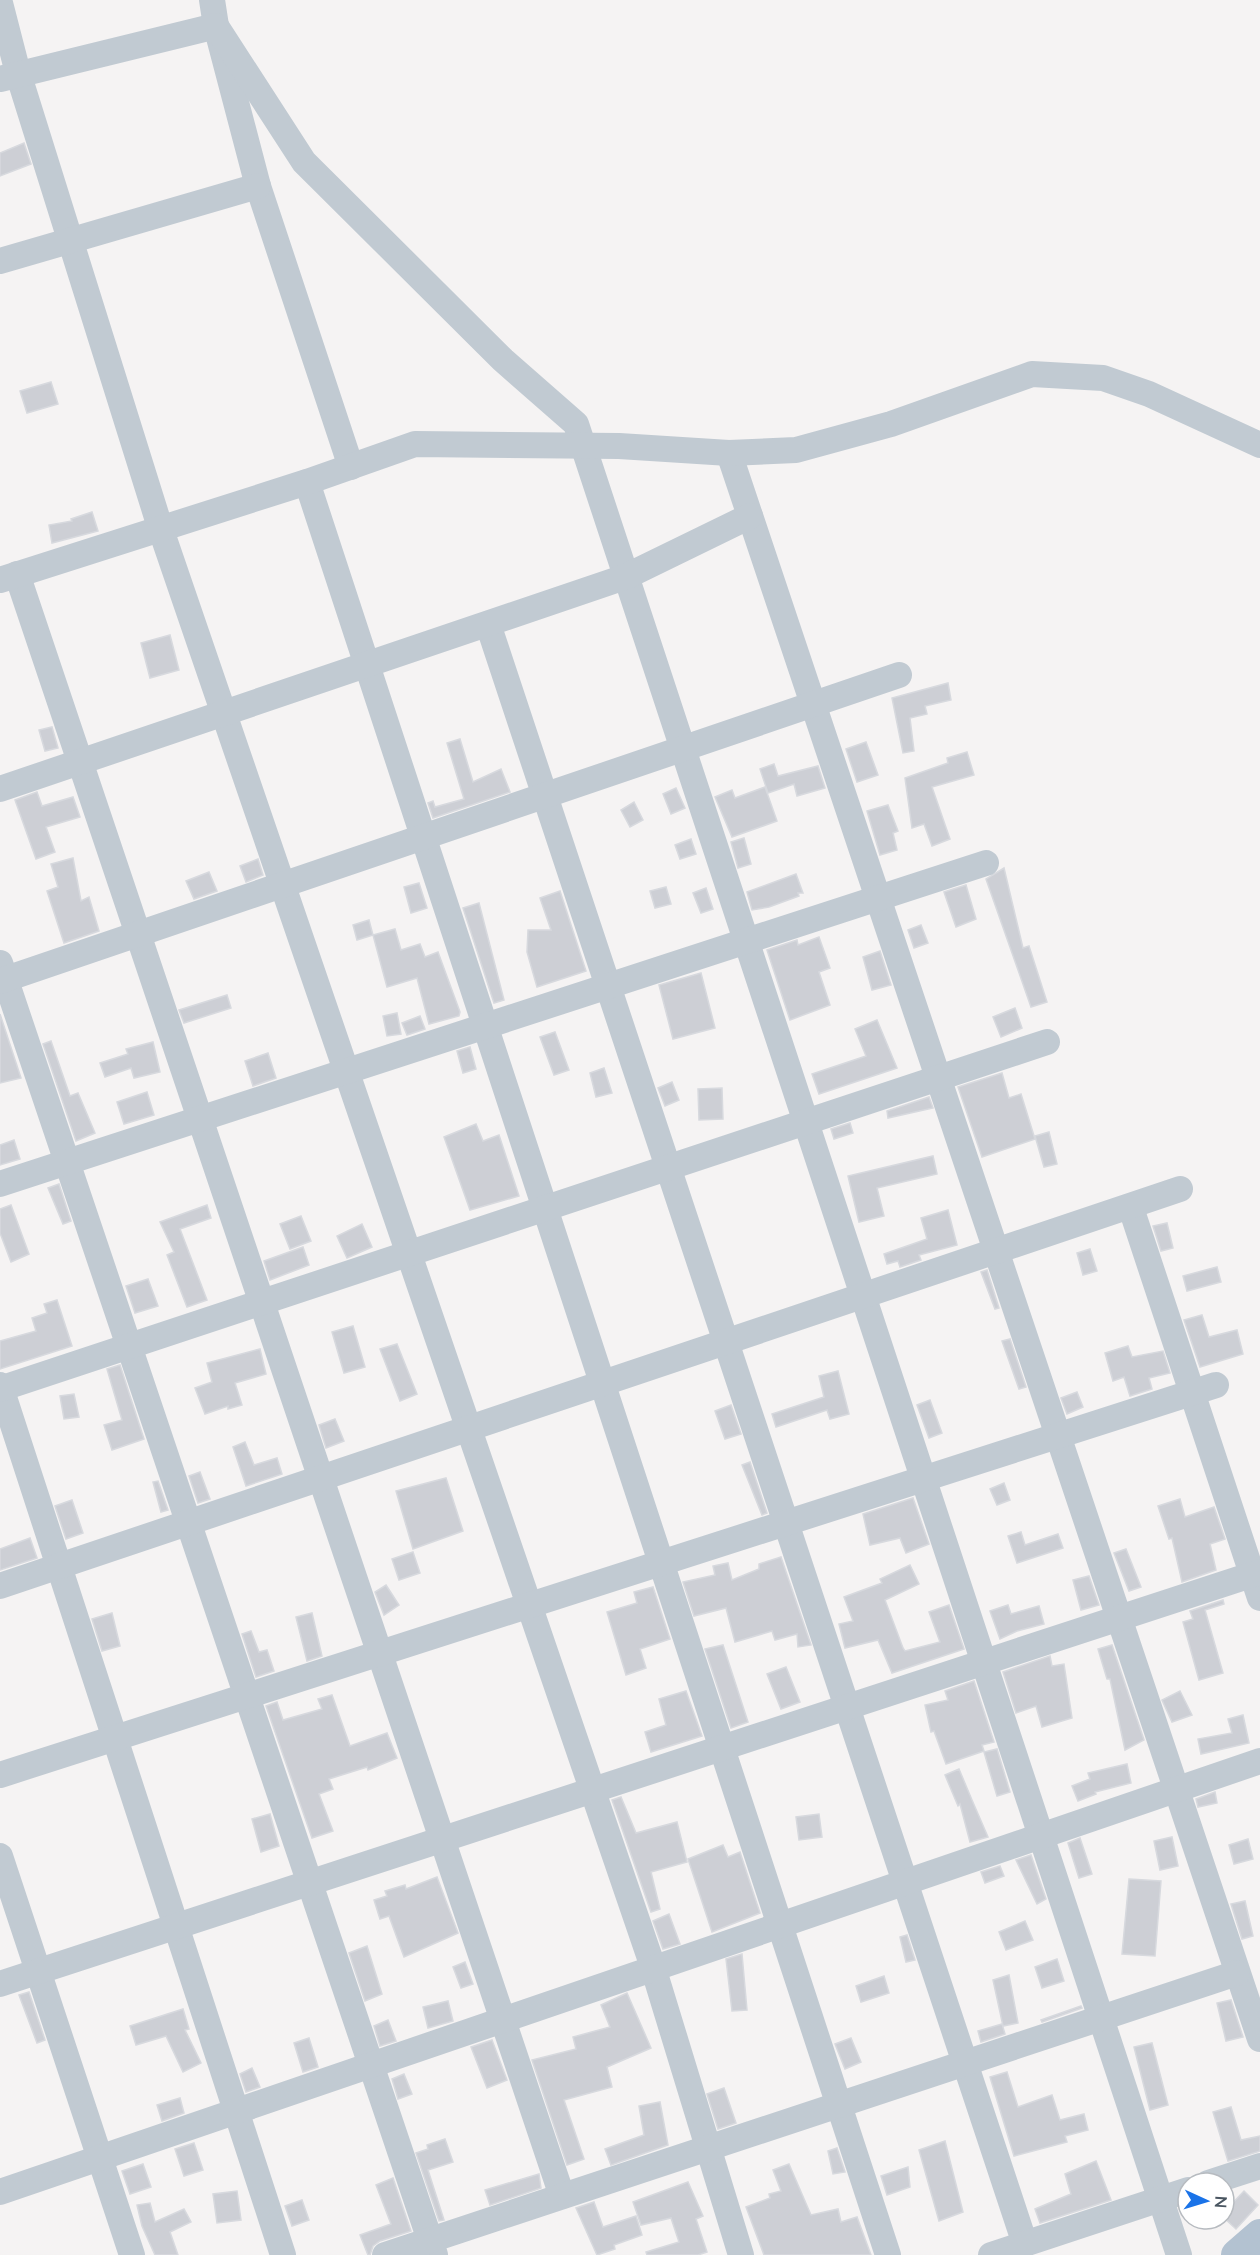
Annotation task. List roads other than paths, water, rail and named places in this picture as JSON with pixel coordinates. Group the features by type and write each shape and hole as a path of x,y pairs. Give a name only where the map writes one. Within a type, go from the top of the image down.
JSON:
{"main road":[{"path":"1237,2255 1260,2235"}],"street":[{"path":"212,0 216,26 258,186 351,467"},
{"path":"0,3 9,76 71,240 160,527 654,1968 741,2255"},
{"path":"9,76 216,26"},
{"path":"216,26 304,162 503,360 576,424 1179,2255"},
{"path":"0,261 258,186"},
{"path":"562,2196 79,762 9,577 307,482 415,444 583,445 729,453 796,450 891,424 1032,375 1103,378 1149,394 1260,445"},
{"path":"729,453 1175,1790 1246,1978 1260,2039"},
{"path":"307,482 888,2255"},
{"path":"0,789 625,577 750,516"},
{"path":"488,624 1025,2244"},
{"path":"432,2248 2,974 137,934 899,675"},
{"path":"0,1184 986,863"},
{"path":"283,2255 0,1388 1047,1042"},
{"path":"0,1586 1180,1189"},
{"path":"0,1984 1118,1619 1257,1582 1204,1389 1133,1214"},
{"path":"0,1775 1204,1389"},
{"path":"0,2192 1260,1761"},
{"path":"0,1856 132,2255"},
{"path":"385,2255 432,2248 562,2196 1101,2018 1246,1978"},
{"path":"1236,2174 1260,2166"},
{"path":"998,2254 1176,2194"}]}
